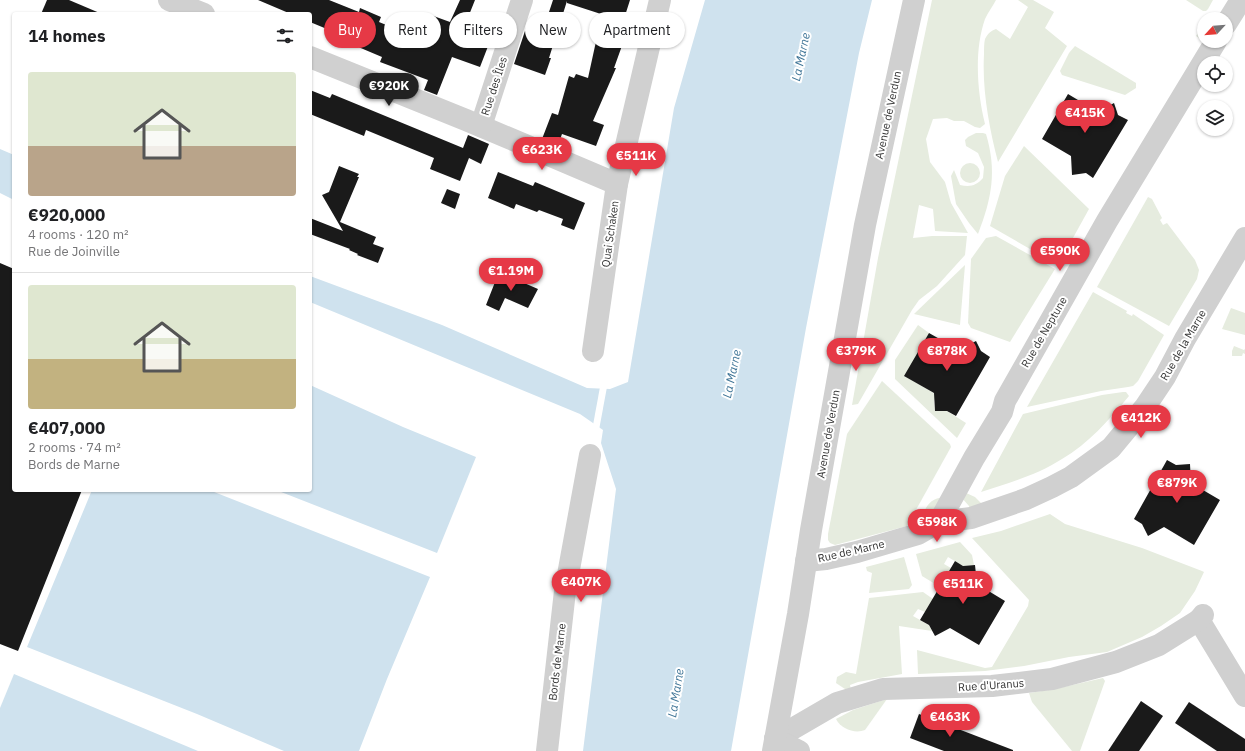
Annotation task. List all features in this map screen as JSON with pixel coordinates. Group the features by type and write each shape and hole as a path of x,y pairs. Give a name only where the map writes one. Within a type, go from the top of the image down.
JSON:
{"street":[{"path":"169,0 199,12"},
{"name":"Rue des Îles","path":"481,126 522,0"},
{"name":"Quai Schaken","path":"593,351 617,184 660,0"},
{"name":"Avenue de Verdun","path":"774,745 865,225 914,0"},
{"path":"1233,13 1241,0"},
{"name":"Rue de Neptune","path":"939,522 974,458 1002,412 1005,401 1107,221 1212,48"},
{"path":"312,58 481,126 617,184"},
{"name":"Rue de la Marne","path":"939,522 971,518 1026,499 1071,477 1111,448 1145,407 1165,377 1185,339 1245,238"},
{"name":"Bords de Marne","path":"547,751 565,591 590,455"},
{"name":"Rue de Marne","path":"806,561 857,552 918,534 939,522"},
{"name":"Rue d'Uranus","path":"774,745 837,703 883,689 992,686 1052,680 1116,662 1159,645 1201,617 1245,696"},
{"path":"774,745 799,751"}],"shaded area":[{"path":"932,0 996,0 985,19 979,44 979,85 985,124 980,128 964,121 954,121 947,118 933,119 926,139 930,162 945,182 951,203 968,233 935,231 933,209 919,205 913,238 932,236 967,236 965,255 937,286 919,300 858,404 852,405 878,258"},
{"path":"1018,0 1033,0 1054,12 1045,28 1067,46 998,162 989,122 985,95 984,42 988,34 996,29 1010,39 1028,7"},
{"path":"1186,0 1213,0 1208,9 1203,11"},
{"path":"1075,46 1136,83 1136,88 1125,95 1062,75 1060,71 1069,53"},
{"path":"976,133 986,134 992,172 990,196 978,234 956,204 951,176 954,170 960,185 967,186 978,183 983,178 984,167 978,153 966,146 965,140"},
{"path":"1024,146 1089,209 1058,265 990,226 1005,176"},
{"path":"970,163 977,166 980,173 977,180 970,183 963,180 960,173 963,166"},
{"path":"1148,197 1152,199 1162,218 1160,220 1163,225 1167,223 1195,260 1199,270 1197,279 1169,326 1097,287"},
{"path":"996,236 1055,269 1010,342 971,328 968,323 971,259 986,238"},
{"path":"965,265 960,325 914,314"},
{"path":"1093,292 1127,311 1126,313 1132,316 1133,314 1164,335 1138,381 1133,386 1101,391 1027,407"},
{"path":"1231,308 1245,313 1245,335 1222,329"},
{"path":"918,325 929,333 905,376 937,395 934,401 935,411 947,411 966,423 957,438 895,379 895,360"},
{"path":"1234,346 1244,350 1245,349 1245,354 1243,353 1242,356 1232,356"},
{"path":"882,381 950,444 951,447 907,526 835,545 830,543 828,540 828,534 847,434"},
{"path":"1126,392 1129,396 1098,431 1072,453 1033,474 981,492 1023,414 1102,395"},
{"path":"964,492 975,497 985,507 971,511 969,506 961,497"},
{"path":"944,497 931,518 923,523 925,509 930,502"},
{"path":"1050,514 1065,524 1142,548 1204,572 1195,591 1180,613 1142,637 1107,652 985,671 918,674 917,650 985,668 992,667 1028,606 1029,600 972,538 1001,531"},
{"path":"960,542 972,555 974,565 963,566 948,557 944,564 951,568 940,587 922,576 916,554"},
{"path":"904,557 912,585 909,589 869,593 872,573 867,571 866,567"},
{"path":"923,592 933,599 925,612 918,609 913,616 929,625 932,631 899,626 902,674 858,682 850,685 851,690 848,691 836,683 837,677 846,672 856,674 869,598"},
{"path":"1103,678 1105,681 1080,751 1072,751 1032,702 1029,693 1055,689"},
{"path":"887,699 865,730 849,730 841,726 836,719 853,710"}],"water":[{"name":"La Marne","path":"705,0 872,0 859,53 806,328 731,751 583,751 616,489 601,443 603,430 580,414 312,303 312,277 442,325 587,388 610,389 628,382 674,108"},
{"path":"0,149 12,154 12,199 0,193"},
{"path":"312,386 403,427 476,457 437,553 281,492 312,492"},
{"path":"91,492 214,492 430,577 387,679 359,751 284,751 197,714 27,647"},
{"path":"14,674 198,751 0,751 0,708"}],"pier":[{"path":"600,387 607,387 599,430 593,425"}],"building":[{"path":"47,0 69,0 97,12 42,12"},
{"path":"258,0 329,0 359,12 324,12 324,28 312,23 312,12 286,12"},
{"path":"460,0 475,0 470,12 455,12"},
{"path":"553,0 630,0 626,12 595,12 567,3 567,1 564,12 549,12"},
{"path":"360,8 369,12 359,12"},
{"path":"376,15 381,17 379,22 384,24 384,48 441,48 441,19 449,22 449,48 487,48 480,67 452,57 437,95 424,90 428,80 380,62 382,57 361,48 376,48"},
{"path":"525,31 525,48 552,48 549,58 551,58 545,75 514,64"},
{"path":"595,48 621,48 614,68 616,68 593,121 604,125 596,146 562,134 558,145 542,139 552,113 558,115 569,76 574,78 576,74 588,78"},
{"path":"312,91 330,98 332,94 463,148 468,135 489,144 481,164 469,158 460,181 430,169 434,158 366,130 364,136 312,115"},
{"path":"1068,94 1098,112 1114,103 1118,115 1128,120 1093,178 1086,173 1072,175 1071,156 1042,139"},
{"path":"339,166 359,174 340,222 376,237 373,244 384,248 378,263 357,255 358,254 349,250 350,249 312,235 312,219 343,231 322,195 329,192"},
{"path":"498,172 533,186 535,182 585,203 574,230 561,225 563,219 539,210 537,212 516,204 514,209 488,198"},
{"path":"447,189 460,194 455,209 441,203"},
{"path":"0,263 12,268 12,492 81,492 18,651 0,644"},
{"path":"499,272 538,289 528,308 505,298 499,311 486,305"},
{"path":"929,333 959,350 976,341 981,351 990,357 956,416 947,411 935,411 934,393 904,376"},
{"path":"1167,460 1176,465 1190,464 1191,483 1220,500 1194,545 1164,527 1148,536 1142,524 1134,519"},
{"path":"955,561 963,566 975,565 977,584 1005,601 979,645 950,628 935,636 929,625 920,620"},
{"path":"1141,701 1163,716 1139,751 1108,751"},
{"path":"1189,702 1245,739 1245,751 1217,751 1175,723"},
{"path":"919,714 1013,751 944,751 910,738"}]}
